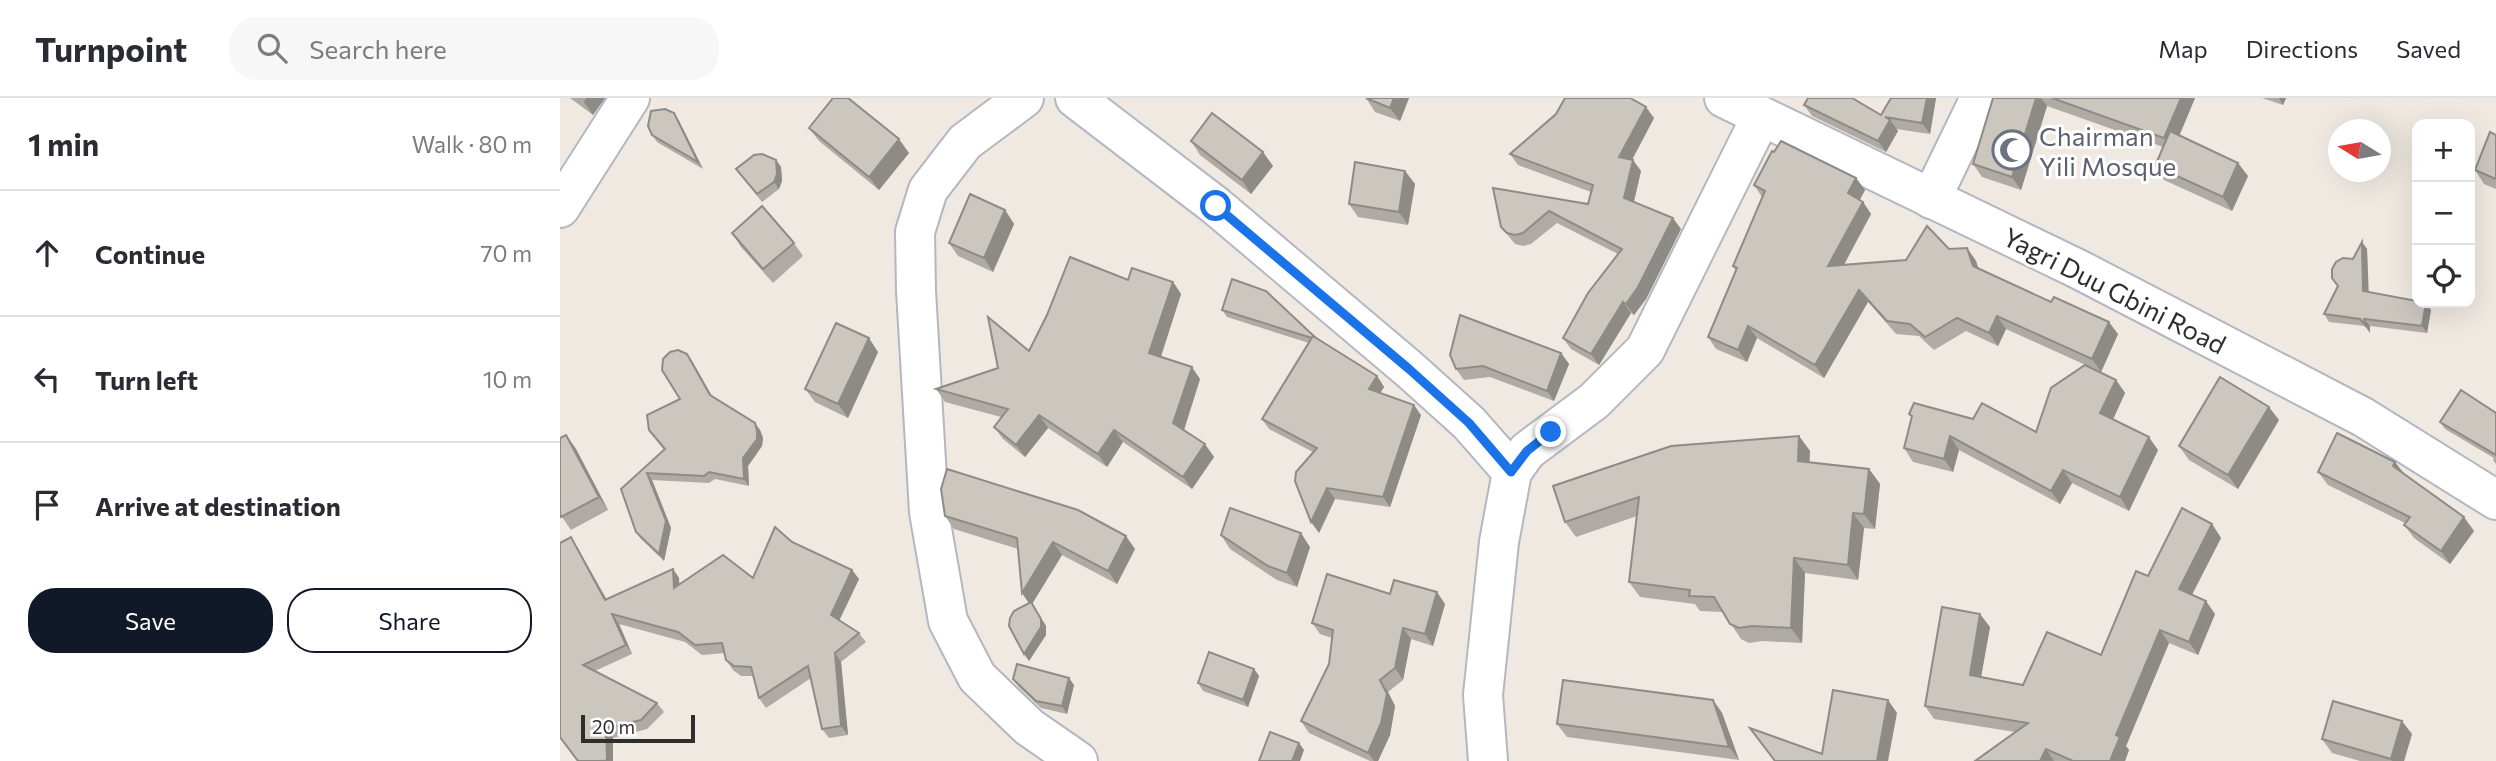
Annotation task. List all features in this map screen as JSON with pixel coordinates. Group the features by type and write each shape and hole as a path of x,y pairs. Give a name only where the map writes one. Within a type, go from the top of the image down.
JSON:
{"street":[{"path":"560,208 630,98"},
{"path":"1024,98 965,142 928,190 915,232 929,512 948,621 977,677 1029,727 1078,761"},
{"path":"1075,98 1216,206 1409,369 1469,423 1511,472"},
{"name":"Yagri Duu Gbini Road","path":"1724,98 2078,269 2363,417 2496,500"},
{"path":"1931,199 1980,98"},
{"path":"1488,761 1483,695 1499,542 1511,472 1527,451 1594,401 1645,350 1761,117"}],"building":[{"path":"833,98 848,98 899,139 869,177 809,128"},
{"path":"1366,98 1394,98 1390,108"},
{"path":"1565,98 1630,98 1646,107 1619,157 1633,160 1624,198 1673,218 1638,287 1626,304 1623,302 1591,354 1563,338 1588,293 1622,249 1549,211 1523,233 1507,233 1501,227 1493,188 1588,204 1593,185 1510,154 1556,114"},
{"path":"1808,98 1852,98 1881,115 1891,98 1927,98 1922,123 1885,117 1890,120 1878,141 1804,105"},
{"path":"1993,98 2036,98 2012,177 1973,164"},
{"path":"2052,98 2181,98 2164,138"},
{"path":"665,109 674,113 698,162 652,135 648,126 651,111"},
{"path":"1212,113 1263,152 1242,180 1191,141"},
{"path":"2170,131 2238,163 2223,197 2155,166"},
{"path":"2490,132 2496,135 2496,179 2475,170"},
{"path":"1781,141 1856,178 1848,193 1863,202 1828,266 1906,260 1927,226 1949,249 1967,248 1973,266 2051,302 2054,297 2109,322 2092,359 1997,316 1989,333 1957,318 1925,337 1910,324 1887,321 1859,290 1815,365 1748,326 1738,350 1708,337 1737,268 1733,266 1765,191 1754,185 1772,151 1774,152"},
{"path":"762,154 776,160 777,174 774,182 757,194 736,169 754,155"},
{"path":"1355,162 1405,171 1399,212 1349,204"},
{"path":"970,194 1005,210 984,258 949,243"},
{"path":"762,206 794,243 763,269 732,233"},
{"path":"2362,242 2363,291 2412,300 2412,308 2425,308 2422,326 2364,319 2365,325 2360,319 2324,314 2338,286 2332,278 2332,269 2336,262 2343,258 2353,259"},
{"path":"1070,257 1128,280 1132,268 1173,282 1149,353 1192,367 1173,423 1205,444 1183,477 1114,430 1098,454 1039,415 1016,445 994,427 1008,409 936,389 998,368 988,317 1029,351 1047,315"},
{"path":"1232,279 1266,291 1317,339 1222,310"},
{"path":"1460,315 1561,353 1547,391 1483,366 1456,369 1450,355"},
{"path":"836,323 869,338 838,404 805,389"},
{"path":"1313,336 1377,376 1369,389 1414,405 1383,497 1327,488 1311,522 1295,481 1296,472 1317,448 1262,419"},
{"path":"678,350 687,354 710,395 755,423 757,439 743,458 744,479 709,472 704,476 647,473 666,521 659,554 636,532 621,489 665,449 649,430 647,415 680,399 662,370 663,359 670,352"},
{"path":"2085,365 2116,380 2100,413 2149,437 2120,497 2063,470 2051,491 1950,436 1944,459 1904,448 1912,416 1909,414 1914,403 1973,419 1982,403 2036,432 2051,388"},
{"path":"2220,377 2269,407 2228,475 2179,446"},
{"path":"2461,390 2496,413 2496,455 2440,422"},
{"path":"2337,433 2395,462 2393,466 2464,517 2441,551 2404,525 2410,517 2318,472"},
{"path":"566,435 599,497 561,517 560,438"},
{"path":"1799,436 1798,461 1869,469 1864,514 1853,513 1848,565 1794,558 1791,628 1739,628 1730,624 1714,597 1689,596 1690,590 1629,582 1639,497 1565,522 1553,486 1671,446"},
{"path":"947,469 1078,510 1126,536 1108,571 1053,542 1022,593 1017,538 945,516 941,489"},
{"path":"1230,508 1301,533 1287,573 1268,566 1221,535"},
{"path":"2182,508 2212,524 2179,589 2206,601 2189,642 2160,630 2116,735 2120,737 2110,761 2073,761 2046,749 2040,761 1975,761 2028,723 1925,706 1942,607 1980,614 1970,675 2023,685 2047,632 2101,655 2136,571 2148,576"},
{"path":"775,527 792,542 852,570 831,615 859,633 835,653 841,726 822,729 808,666 759,698 751,667 734,666 726,660 722,643 695,645 678,632 612,614 626,645 583,665 657,703 641,720 606,728 605,761 578,761 560,737 560,543 571,537 605,600 673,569 674,588 723,555 753,578"},
{"path":"1327,574 1390,594 1394,580 1437,592 1425,634 1403,628 1395,668 1380,680 1387,694 1381,723 1368,753 1301,721 1329,664 1333,630 1312,623"},
{"path":"1031,602 1041,619 1041,627 1024,654 1009,626 1010,618 1014,611"},
{"path":"1209,652 1254,669 1243,700 1198,683"},
{"path":"1017,664 1069,678 1062,706 1036,701 1013,679"},
{"path":"1563,680 1713,700 1729,747 1557,724"},
{"path":"1833,690 1888,700 1877,761 1775,761 1750,728 1822,754"},
{"path":"2333,701 2402,721 2391,759 2322,739"},
{"path":"1270,732 1299,743 1292,761 1259,761"}],"place":[{"name":"Chairman Yili Mosque","path":"2012,150"}],"route":[{"path":"1216,206 1469,423 1511,472 1527,451 1551,432"}]}
